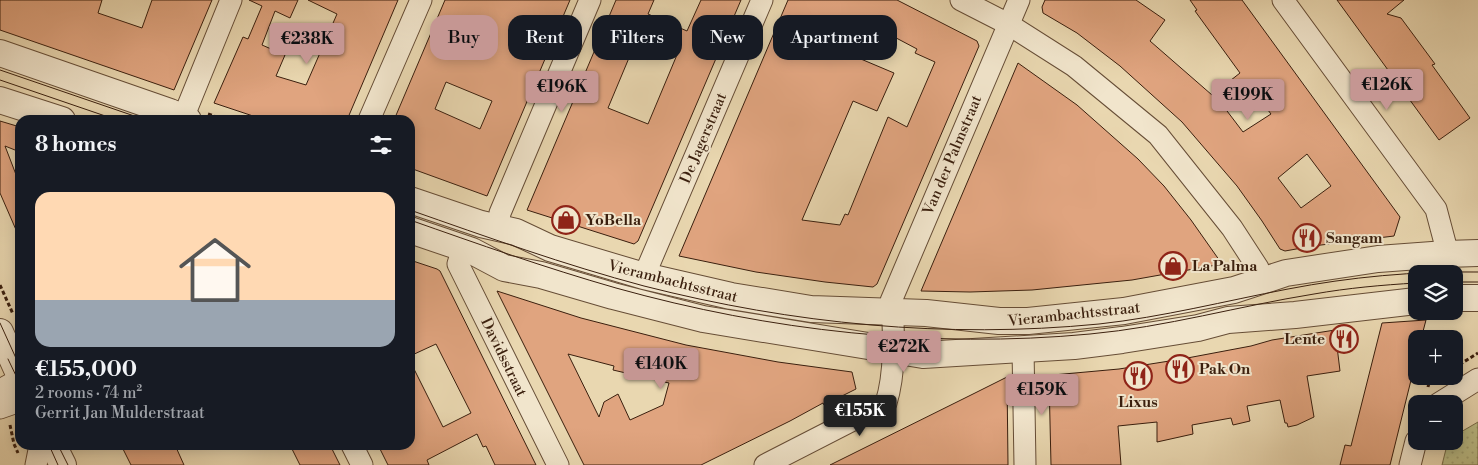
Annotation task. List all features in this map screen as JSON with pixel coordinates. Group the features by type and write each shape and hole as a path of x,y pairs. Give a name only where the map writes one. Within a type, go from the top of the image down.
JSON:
{"street":[{"path":"187,115 231,0"},
{"path":"371,115 421,0"},
{"path":"498,227 500,212 590,0"},
{"name":"De Jagerstraat","path":"644,276 762,0"},
{"path":"960,0 1008,24 1074,66 1158,135 1232,228 1258,268 1262,280"},
{"name":"Van der Palmstraat","path":"765,465 886,403 890,391 892,301 897,285 1019,0"},
{"path":"1283,0 1436,209 1445,242 1446,254"},
{"path":"0,52 174,115"},
{"path":"0,100 46,115"},
{"name":"Vierambachtsstraat","path":"415,202 481,224 516,232 550,248 644,276 731,296 812,309 893,312 999,321 1028,321 1124,311 1234,290 1286,273 1378,259 1478,253"},
{"name":"Vierambachtsstraat","path":"415,233 460,256 504,268 541,275 670,311 720,322 923,355 1023,349 1122,340 1198,328 1228,320 1295,315 1408,302"},
{"name":"Davidsstraat","path":"460,256 558,465"},
{"path":"1463,298 1478,298"},
{"path":"8,326 15,356"},
{"path":"1023,349 1025,465"},
{"path":"1452,395 1478,379"},
{"path":"7,401 15,387"},
{"path":"28,461 36,450"},
{"path":"56,450 63,465"},
{"path":"354,450 362,465"},
{"path":"1410,465 1414,450"}],"path":[{"path":"0,285 8,326"},
{"path":"7,401 15,445"},
{"path":"19,450 28,461"}],"green space":[{"path":"1478,422 1478,465 1442,465 1446,450 1463,450 1463,431"}],"building":[{"path":"0,0 102,0 98,13 142,28 152,0 212,0 174,90 0,30"},
{"path":"249,0 298,0 290,18 275,11 262,45 285,55 276,76 306,85 337,14 308,0 398,0 349,115 250,115 214,103 243,37 248,39 262,6"},
{"path":"445,0 570,0 564,15 508,15 508,60 545,60 487,196 415,170 415,115 396,115 430,35 430,60 498,60 498,15 439,15","holes":["446,82 492,101 480,129 435,109"]},
{"path":"616,0 654,0 648,14 650,15 610,15"},
{"path":"701,0 741,0 735,15 694,15"},
{"path":"788,0 897,0 977,41 979,46 877,284 873,287 756,272 679,256 773,35 773,60 863,60 894,73 877,111 853,101 802,220 840,225 845,214 848,215 888,117 907,127 935,62 915,53 917,49 897,38 897,15 782,15"},
{"path":"1045,0 1136,0 1165,20 1150,41 1212,95 1240,73 1195,11 1197,10 1190,0 1242,0 1400,217 1394,236 1285,251 1280,249 1237,186 1182,122 1120,66 1077,33 1043,13 1042,7","holes":["1251,88 1271,114 1243,132 1224,107","1307,154 1331,186 1301,208 1278,178"]},
{"path":"1337,0 1404,0 1387,14 1401,18 1435,64 1432,65 1470,118 1439,140"},
{"path":"692,20 692,60 715,60 638,241 634,244 527,210 592,57 592,60 628,60 608,108 648,124 675,60 682,60 682,29 687,31"},
{"path":"1018,63 1077,105 1138,159 1164,186 1222,264 1132,280 1032,290 921,291"},
{"path":"0,121 15,126 15,150 5,146 15,172 15,228 0,193"},
{"path":"415,262 440,271 536,465 495,465 486,446 483,447 477,434 427,460 429,465 388,465 380,450 415,450 415,371 443,427 471,413 436,344 415,354"},
{"path":"497,291 581,318 686,345 778,362 852,372 856,389 824,405 823,403 701,465 584,465","holes":["568,354 614,366 613,370 669,383 663,405 630,420 618,394 604,402 599,417"]},
{"path":"1426,320 1423,330 1408,330 1408,385 1410,385 1390,465 1340,465 1345,445 1351,446 1382,323"},
{"path":"1335,330 1340,371 1307,376 1314,417 1288,427 1287,423 1285,423 1280,400 1247,406 1250,421 1233,425 1231,418 1192,425 1193,434 1157,442 1157,422 1118,426 1121,465 1051,465 1049,379 1053,375 1119,369 1182,359 1251,346 1272,340"},
{"path":"1007,377 1008,465 830,465 973,394"},
{"path":"124,450 177,450 184,465 131,465"},
{"path":"292,450 332,450 340,465 300,465"}],"tram line":[{"path":"0,70 131,115"},
{"path":"0,80 102,115"},
{"path":"415,212 585,269 644,286 700,299 813,319 927,329 984,330 1099,324 1170,313 1335,281 1407,274 1478,272"},
{"path":"415,222 564,272 674,303 792,325 851,333 911,337 1030,338 1118,331 1327,292 1408,284"},
{"path":"1463,282 1478,282"},
{"path":"0,323 15,356"},
{"path":"8,359 15,374"},
{"path":"51,450 58,465"},
{"path":"60,450 68,465"}],"place":[{"name":"YoBella","path":"566,220"},
{"name":"Sangam","path":"1307,238"},
{"name":"La Palma","path":"1173,266"},
{"name":"Lente","path":"1344,339"},
{"name":"Pak On","path":"1180,369"},
{"name":"Lixus","path":"1138,376"}]}
